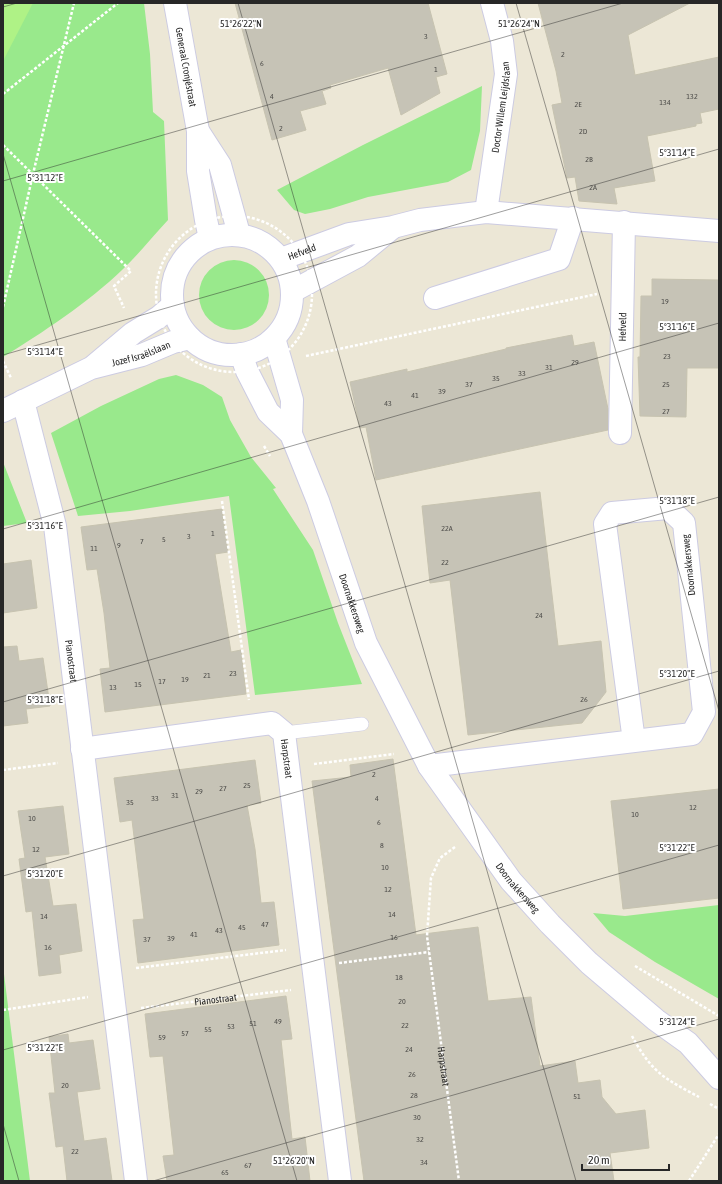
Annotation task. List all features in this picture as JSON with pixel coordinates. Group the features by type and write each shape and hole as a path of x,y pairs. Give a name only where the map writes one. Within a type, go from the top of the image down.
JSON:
{"street":[{"name":"Generaal Cronjéstraat","path":"175,3 198,132 198,171 208,229"},
{"name":"Doctor Willem Leijdslaan","path":"486,212 506,74 502,41 492,3"},
{"name":"Generaal Cronjéstraat","path":"198,132 220,165 237,225"},
{"name":"Hefveld","path":"291,255 349,234 393,227 420,220 486,212 624,222 719,231"},
{"path":"435,298 559,259 572,218"},
{"name":"Hefveld","path":"620,433 624,222"},
{"path":"237,225 270,247 291,255 291,280 302,286 292,304 277,348 264,346 253,352 244,363 227,355 213,352 201,346 182,340 183,328 176,317 166,311 177,272 184,258 196,246 208,229 224,234 237,225"},
{"name":"Hefveld","path":"302,286 358,256 393,227"},
{"name":"Jozef Israëlslaan","path":"91,368 133,333 166,311"},
{"name":"Jozef Israëlslaan","path":"3,411 91,368 142,355 182,340"},
{"name":"Doornakkersweg","path":"277,348 292,400 291,434 318,501 366,643 425,758 511,881 550,924 589,963 656,1020 688,1043 719,1078"},
{"name":"Doornakkersweg","path":"244,363 268,412 291,434"},
{"name":"Pianostraat","path":"23,401 54,526 136,1181"},
{"name":"Doornakkersweg","path":"425,758 634,741 692,734 704,712 684,523 668,508 612,513 605,524 634,741"},
{"name":"Harpstraat","path":"82,749 272,723 284,732 340,1181"},
{"name":"Doornakkersweg","path":"688,1043 719,1051"}],"lane":[{"path":"284,732 362,724"}],"path":[{"path":"3,307 74,3"},
{"path":"3,94 64,44 118,3"},
{"path":"3,145 131,271 114,286 133,333"},
{"path":"225,216 237,225 252,217 275,227 288,237 291,255 309,271 302,286 312,303 307,323 298,340 291,348 277,348 270,364 244,363 228,372 207,368 188,357 182,340 167,334 166,311 157,304 156,291 161,266 174,244 183,234 194,227 208,229 225,216"},
{"path":"303,357 623,288"},
{"path":"222,501 252,725"},
{"path":"3,770 59,763 82,749"},
{"path":"288,767 425,758"},
{"name":"Harpstraat","path":"459,1181 427,936 431,878 440,858 475,831"},
{"path":"110,971 313,967 429,952"},
{"path":"633,964 719,1016"},
{"name":"Pianostraat","path":"114,1002 313,967"},
{"path":"3,1010 114,1002"},
{"path":"689,1181 719,1134"}],"green space":[{"path":"3,3 144,3 150,54 153,112 164,121 168,220 140,252 95,294 49,327 3,357"},
{"path":"3,3 33,3 3,61"},
{"path":"482,86 480,131 471,170 448,182 368,197 330,209 305,214 294,210 277,190 363,145"},
{"path":"234,260 247,263 259,270 266,282 269,295 266,308 259,320 247,327 234,330 221,327 209,320 202,308 199,295 202,282 209,270 221,263"},
{"path":"176,375 203,385 222,397 230,420 251,457 276,488 273,489 313,550 338,623 362,684 255,695 229,496 130,511 78,516 51,433 101,406 159,379"},
{"path":"3,462 27,523 3,526"},
{"path":"719,905 719,999 655,962 609,932 593,913 625,916"},
{"path":"3,966 30,1181 3,1181"}],"building":[{"path":"235,3 428,3 447,74 436,77 440,93 401,115 388,68 330,85 331,88 322,91 326,104 300,111 306,130 272,140"},
{"path":"538,3 690,3 628,35 635,75 719,57 719,109 700,113 702,123 696,124 696,126 647,136 655,181 614,188 617,204 579,201 575,177 567,178 552,105 562,103 556,71"},
{"path":"652,279 719,280 719,368 687,368 686,417 640,416 638,357 640,357 641,296 652,296"},
{"path":"572,335 574,346 594,342 608,409 608,430 376,480 366,427 360,428 350,382 407,369 407,372 506,348"},
{"path":"540,492 558,646 601,641 606,692 582,723 468,735 450,580 430,583 422,506"},
{"path":"222,509 228,552 215,554 231,652 241,650 246,694 105,712 100,669 110,668 104,613 97,569 87,570 81,527"},
{"path":"31,560 37,608 3,613 3,564"},
{"path":"17,646 19,661 43,658 50,706 26,709 28,723 3,726 3,647"},
{"path":"393,759 416,935 478,927 488,1001 531,997 540,1066 575,1061 578,1083 600,1080 602,1097 616,1114 645,1110 649,1148 610,1153 614,1181 364,1181 312,781 351,777 350,765"},
{"path":"255,760 261,803 247,805 255,849 261,903 274,902 279,945 138,963 133,920 144,919 132,820 120,822 114,778"},
{"path":"719,789 719,898 623,909 611,801"},
{"path":"63,806 69,854 45,857 53,906 76,904 82,951 59,955 61,973 39,976 32,911 26,912 19,859 25,858 18,811"},
{"path":"286,996 292,1039 281,1040 292,1139 305,1137 310,1181 167,1181 163,1156 174,1155 163,1056 150,1057 145,1014"},
{"path":"68,1034 69,1043 93,1040 100,1089 77,1092 84,1141 106,1138 112,1181 67,1181 63,1146 56,1147 49,1093 55,1093 49,1037"}]}
